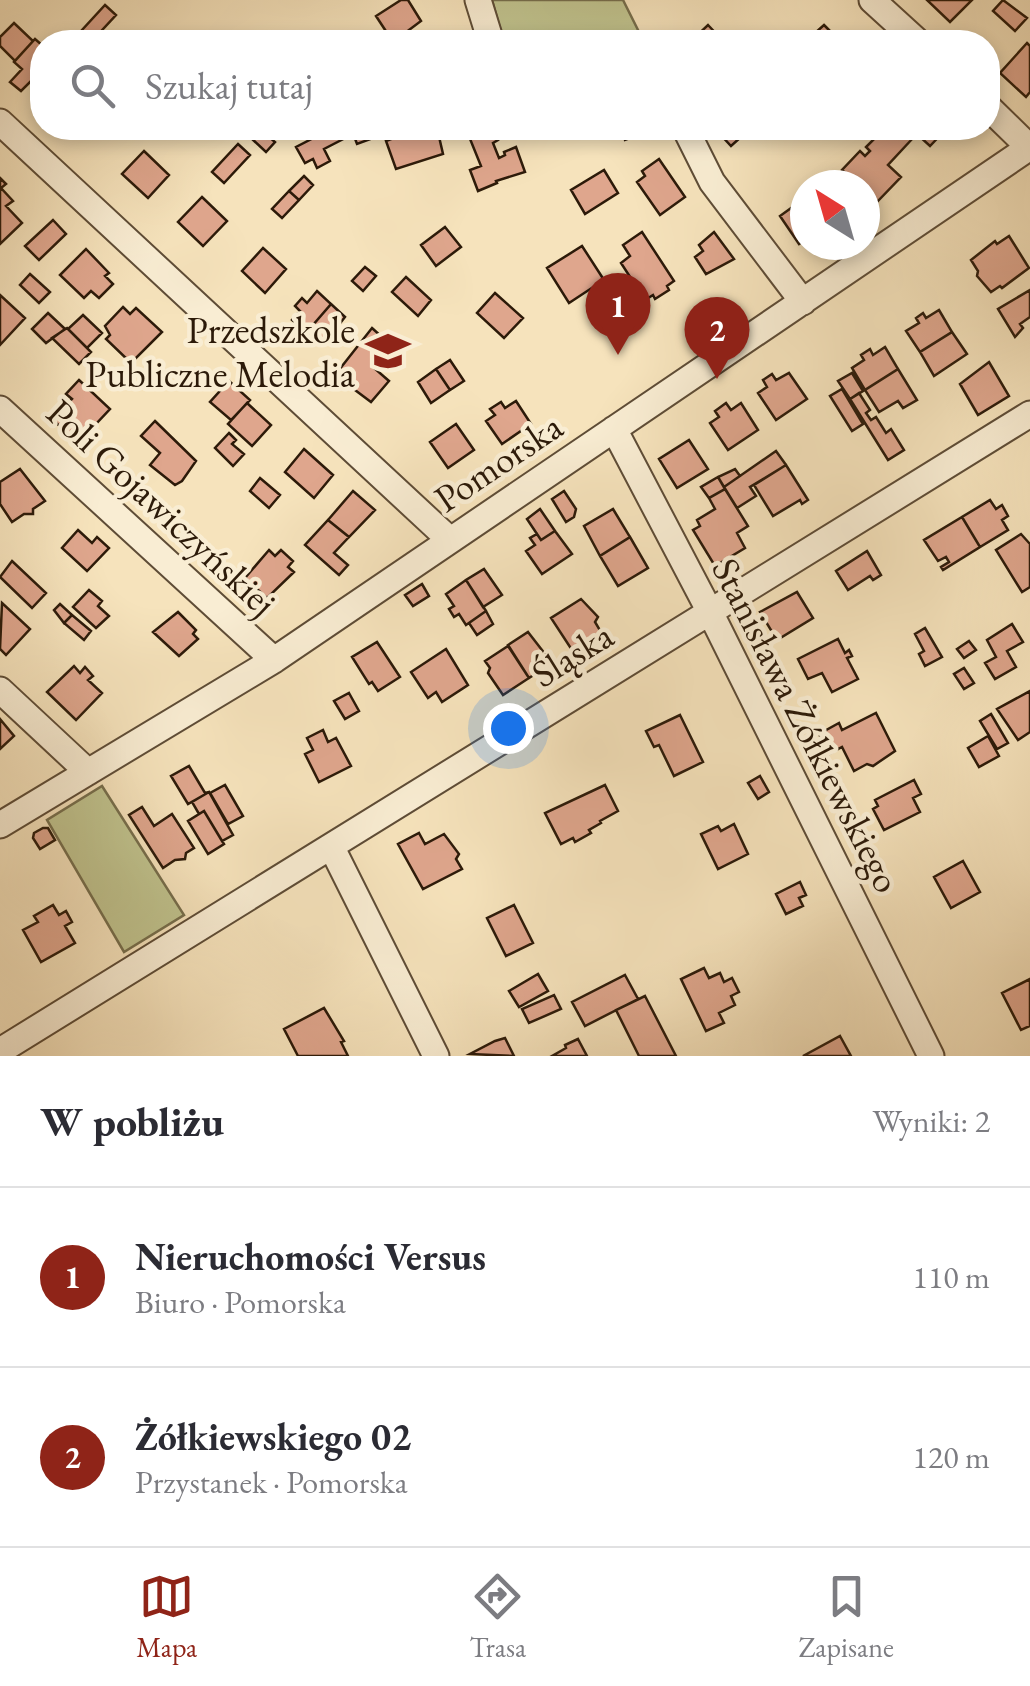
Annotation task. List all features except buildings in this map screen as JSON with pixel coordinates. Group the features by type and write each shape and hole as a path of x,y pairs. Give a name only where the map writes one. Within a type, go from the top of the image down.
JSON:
{"street":[{"path":"478,0 487,30"},
{"path":"872,0 905,30"},
{"path":"1000,118 1030,147"},
{"path":"0,122 450,540"},
{"path":"690,140 712,182 803,302"},
{"name":"Pomorska","path":"0,825 274,660 1030,147"},
{"name":"Poli Gojawiczyńskiej","path":"0,409 274,660"},
{"name":"Śląska","path":"0,1051 1028,420"},
{"name":"Stanisława Żółkiewskiego","path":"614,428 931,1056"},
{"path":"0,690 88,772"},
{"path":"332,848 436,1056"}],"green space":[{"path":"492,0 623,0 638,30 501,30"},
{"path":"102,786 184,915 124,952 47,820"}],"place":[{"name":"Przedszkole Publiczne Melodia","path":"388,351"},
{"name":"Nieruchomości Versus","path":"618,355"},
{"name":"Żółkiewskiego 02","path":"717,379"}]}
